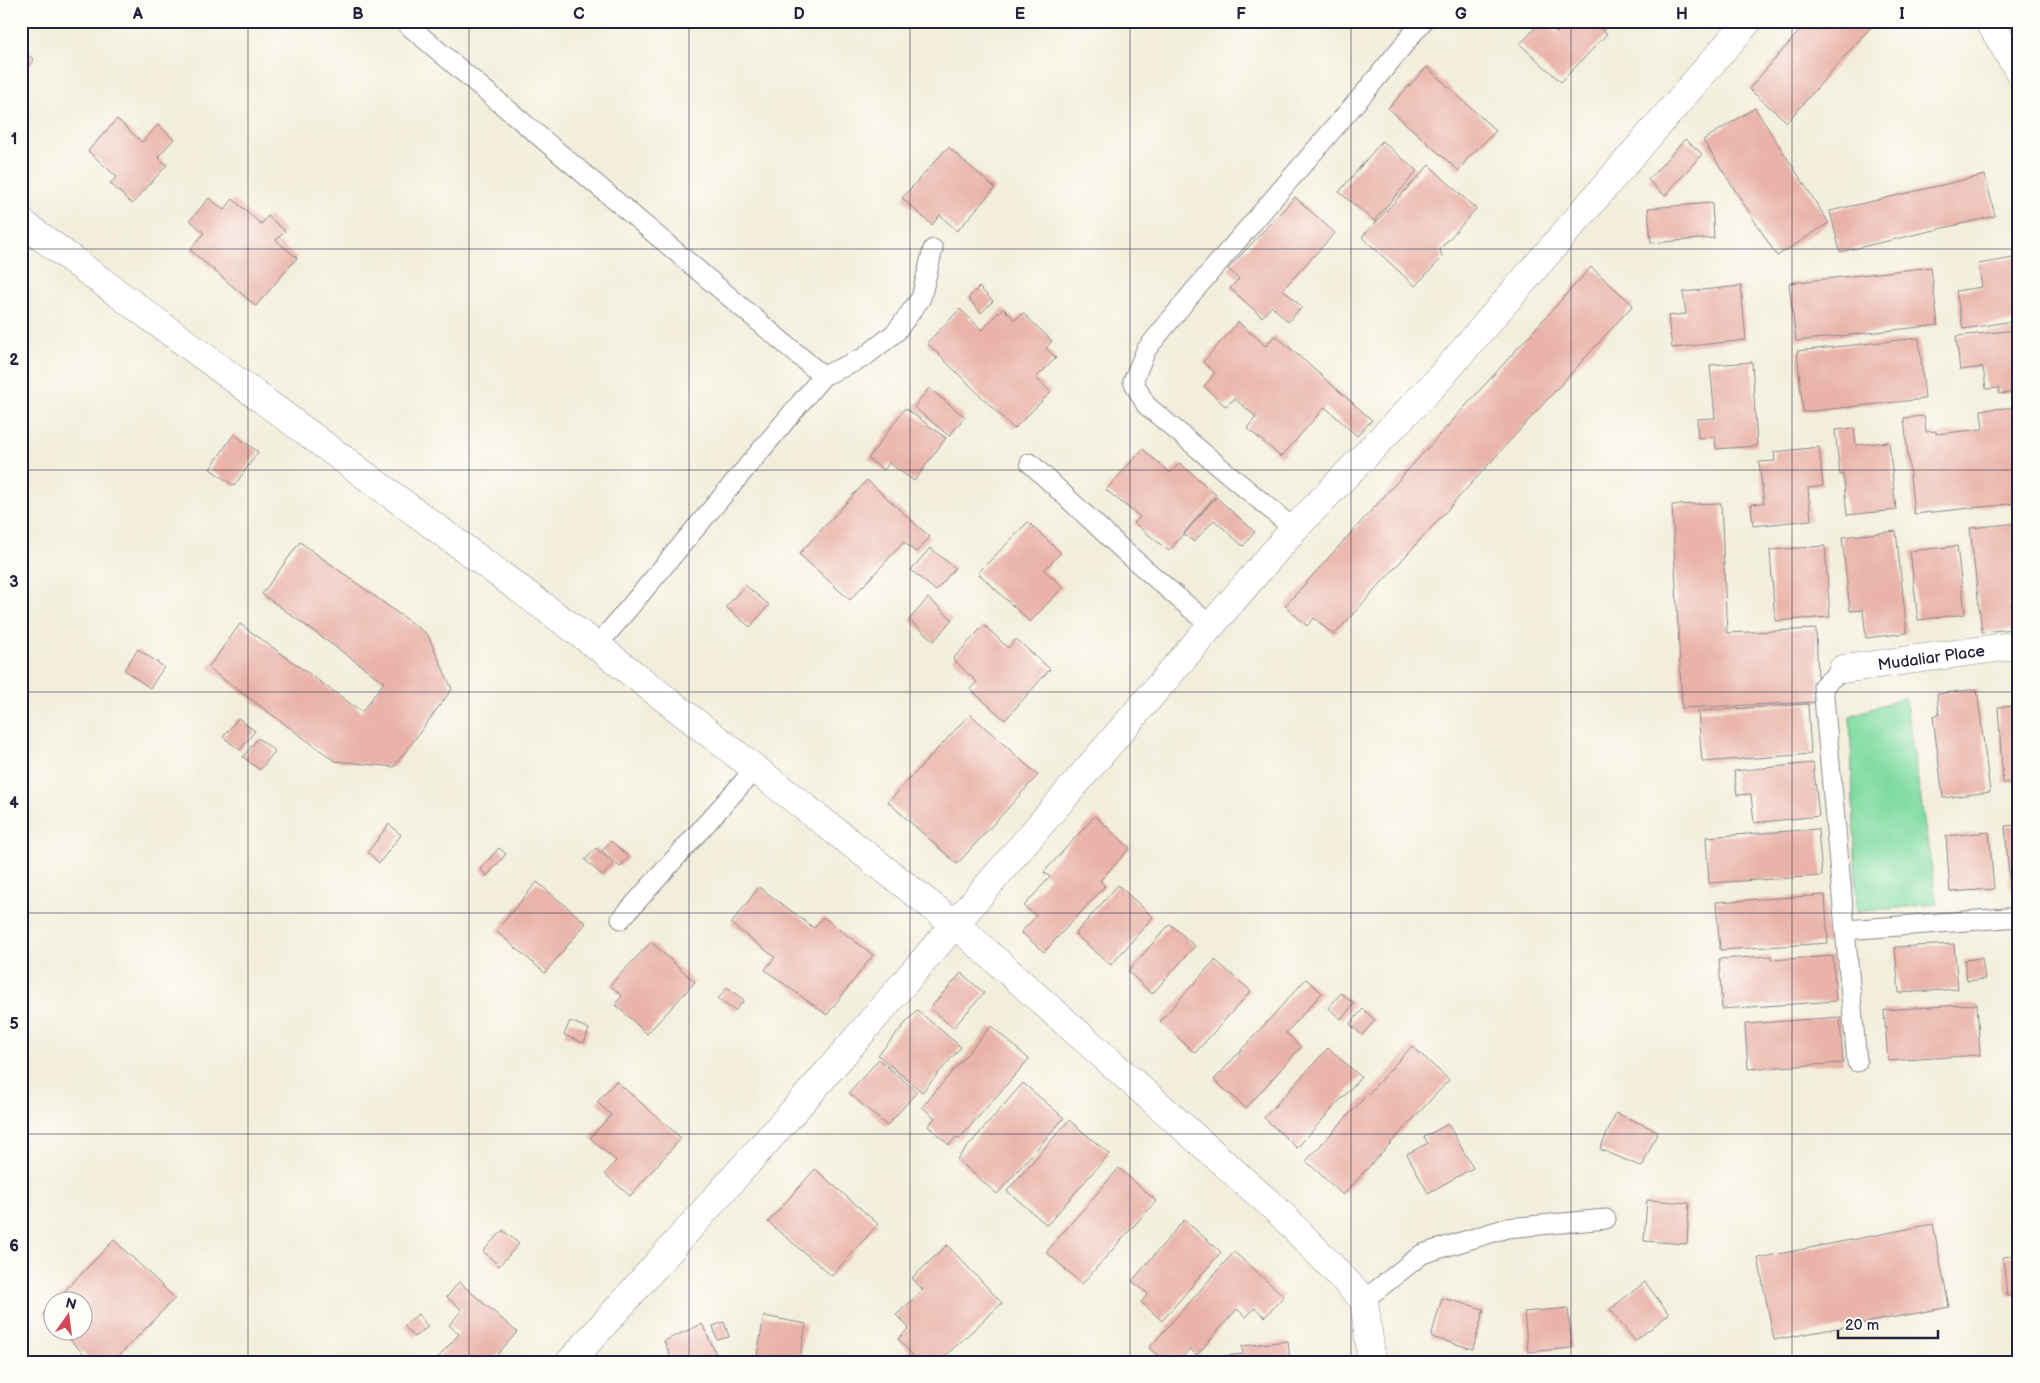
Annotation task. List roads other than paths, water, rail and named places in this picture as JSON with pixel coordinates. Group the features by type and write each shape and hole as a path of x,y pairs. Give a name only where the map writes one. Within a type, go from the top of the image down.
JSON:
{"street":[{"path":"570,1362 814,1088 1294,529 1437,381 1748,21"},
{"path":"1989,21 2019,71"},
{"path":"21,222 597,646 955,924 1280,1213 1364,1300 1372,1362"},
{"name":"Mudaliar Place","path":"1843,669 2019,645"}],"lane":[{"path":"403,21 823,376"},
{"path":"1294,529 1146,405 1133,381 1146,350 1181,306 1366,91 1423,21"},
{"path":"597,646 823,376 863,358 896,332 921,298 933,250"},
{"path":"1030,462 1124,551 1211,626"},
{"path":"1843,669 1822,686 1857,1062"},
{"path":"621,919 755,769"},
{"path":"1846,930 2019,917"},
{"path":"1364,1300 1422,1254 1506,1228 1606,1219"}]}
